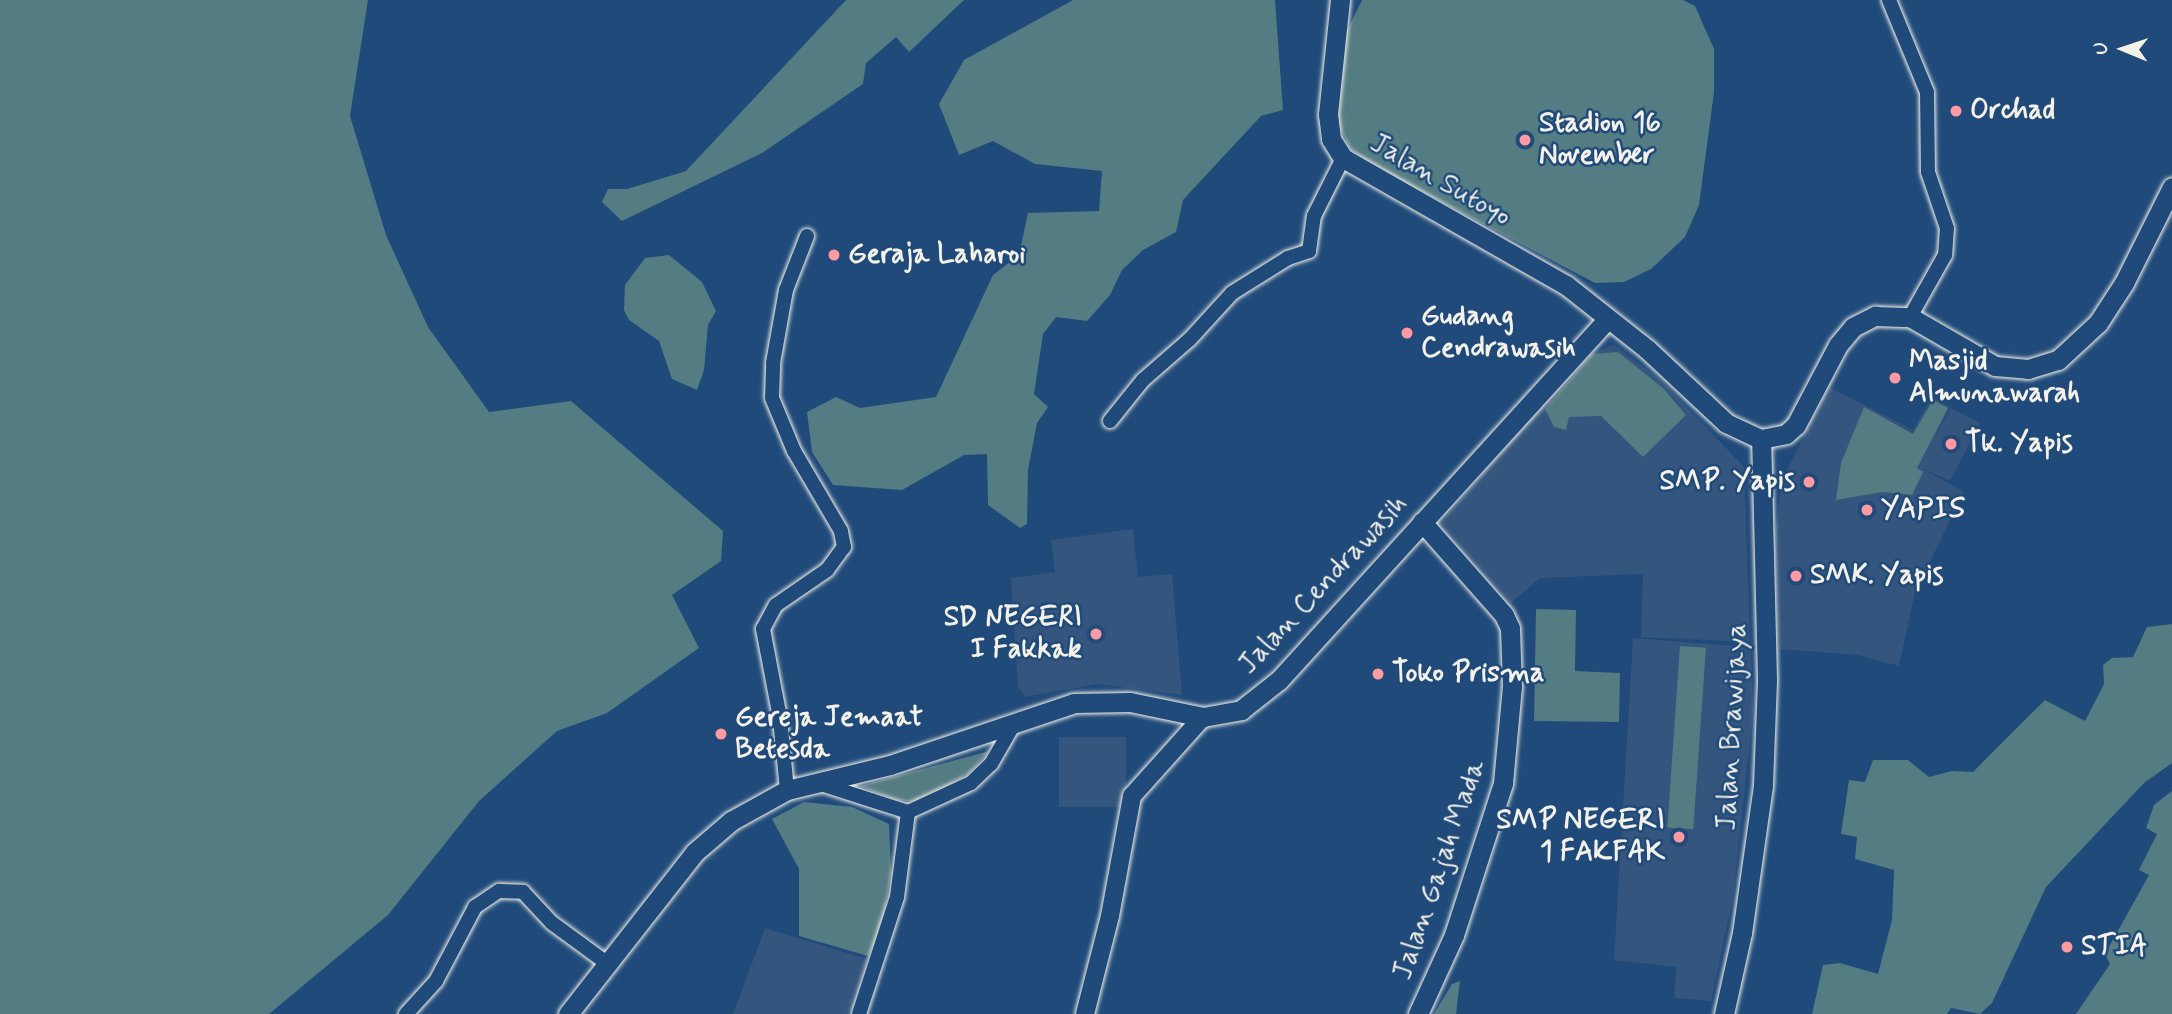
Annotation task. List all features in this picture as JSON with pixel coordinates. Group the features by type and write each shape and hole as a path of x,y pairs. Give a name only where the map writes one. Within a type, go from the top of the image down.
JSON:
{"main road":[{"name":"Jalan Sutoyo","path":"1340,0 1328,114 1331,139 1343,158 1566,285 1726,423 1761,439"},
{"path":"1761,439 1786,434 1817,390 1838,345 1853,327 1875,316 1910,317 1995,366 2028,369 2058,360 2098,323 2124,283 2172,187"},
{"name":"Jalan Cendrawasih","path":"568,1014 695,852 731,821 787,790 890,765 1074,703 1103,699 1203,717 1241,710 1279,680 1608,319"},
{"name":"Jalan Brawijaya","path":"1724,1014 1742,933 1763,785 1767,679 1761,439"},
{"name":"Jalan Gajah Mada","path":"1418,1014 1454,935 1503,783 1512,685 1510,628 1504,615 1422,522"}],"street":[{"path":"1889,0 1927,92 1928,172 1947,228 1945,256 1910,317"},
{"path":"1110,421 1143,380 1190,339 1232,293 1288,258 1309,251 1314,216 1343,158"},
{"path":"787,790 780,718 763,629 776,605 827,570 844,547 841,531 794,451 772,398 782,311 807,236"},
{"path":"1084,1014 1110,916 1132,796 1203,717"},
{"path":"818,783 908,813 971,783 991,764 1014,724"},
{"path":"859,1014 897,897 908,813"},
{"path":"406,1014 436,981 475,907 499,891 523,892 552,923 608,964"}],"shaded area":[{"path":"1614,345 1662,381 1744,467 1750,642 1641,637 1643,574 1540,578 1511,603 1441,523 1584,356"},
{"name":"YAPIS","path":"1829,387 1913,430 1932,397 1950,407 1936,435 1951,408 1980,423 1950,481 1920,467 1964,492 1915,592 1899,666 1858,655 1779,649 1776,528 1782,480"},
{"name":"SD NEGERI I Fakkak","path":"1133,529 1138,577 1172,574 1182,695 1098,684 1025,697 1018,686 1011,578 1055,572 1051,540"},
{"name":"SMP NEGERI 1 FAKFAK","path":"1633,638 1751,647 1753,712 1733,897 1711,1001 1674,998 1676,967 1614,960"},
{"path":"1059,737 1126,737 1126,807 1059,807"},
{"path":"765,928 867,959 847,1014 733,1014"}],"green space":[{"path":"0,0 368,0 350,116 386,235 428,327 489,412 571,401 723,531 721,561 672,595 699,648 607,713 557,731 479,801 388,915 269,1014 0,1014"},
{"path":"846,0 964,0 909,52 896,37 866,63 863,84 762,153 622,221 602,202 608,189 627,189 686,171"},
{"path":"1073,0 1275,0 1283,110 1261,116 1183,200 1176,232 1143,250 1122,270 1110,295 1087,321 1056,317 1043,334 1034,394 1048,407 1037,423 1028,470 1027,524 1020,528 988,505 987,454 964,455 902,490 833,485 812,452 807,412 836,397 860,408 936,397 993,275 1019,255 1028,213 1099,211 1102,171 1035,164 993,141 959,155 939,104 964,60"},
{"name":"Stadion 16 November","path":"1362,0 1683,0 1695,6 1714,49 1714,92 1699,205 1685,237 1651,269 1624,282 1595,283 1368,163 1349,147 1336,118 1346,33"},
{"path":"669,255 702,282 716,311 708,325 704,370 697,390 672,379 659,341 629,320 624,310 625,285 645,258"},
{"path":"1618,352 1663,388 1686,415 1643,457 1601,416 1569,417 1566,430 1554,427 1545,409 1592,354"},
{"path":"1933,400 1948,408 1917,468 1923,472 1912,495 1882,492 1836,500 1841,463 1864,407 1913,434"},
{"path":"1536,609 1576,610 1575,671 1620,673 1619,722 1534,721"},
{"path":"2172,624 2172,763 2144,783 2046,887 1992,1003 1980,1014 1951,1008 1947,1014 1812,1014 1823,965 1840,963 1878,974 1892,920 1894,870 1855,859 1857,837 1841,834 1849,780 1865,782 1873,760 1908,760 1929,777 1952,771 1973,772 2045,700 2085,721 2104,684 2103,665 2112,658 2133,657 2147,627"},
{"path":"1680,646 1706,648 1693,829 1667,828"},
{"path":"989,751 969,773 920,802 895,800 860,786"},
{"path":"2172,791 2172,1014 2076,1014 2110,964 2105,954 2149,875 2139,870 2157,834 2146,828 2154,805"},
{"path":"804,802 852,807 889,824 891,873 881,932 868,956 799,936 799,869 772,819"},
{"path":"1460,981 1456,1014 1434,1014 1452,984"}],"place":[{"name":"Orchad","path":"1956,111"},
{"name":"Stadion 16 November","path":"1525,140"},
{"name":"Geraja Laharoi","path":"834,255"},
{"name":"Gudang Cendrawasih","path":"1407,333"},
{"name":"Masjid Almunawarah","path":"1895,378"},
{"name":"Tk. Yapis","path":"1951,444"},
{"name":"SMP. Yapis","path":"1809,482"},
{"name":"YAPIS","path":"1867,510"},
{"name":"SMK. Yapis","path":"1796,576"},
{"name":"SD NEGERI I Fakkak","path":"1096,634"},
{"name":"Toko Prisma","path":"1378,674"},
{"name":"Gereja Jemaat Betesda","path":"721,734"},
{"name":"SMP NEGERI 1 FAKFAK","path":"1679,837"},
{"name":"STIA","path":"2067,947"}]}
